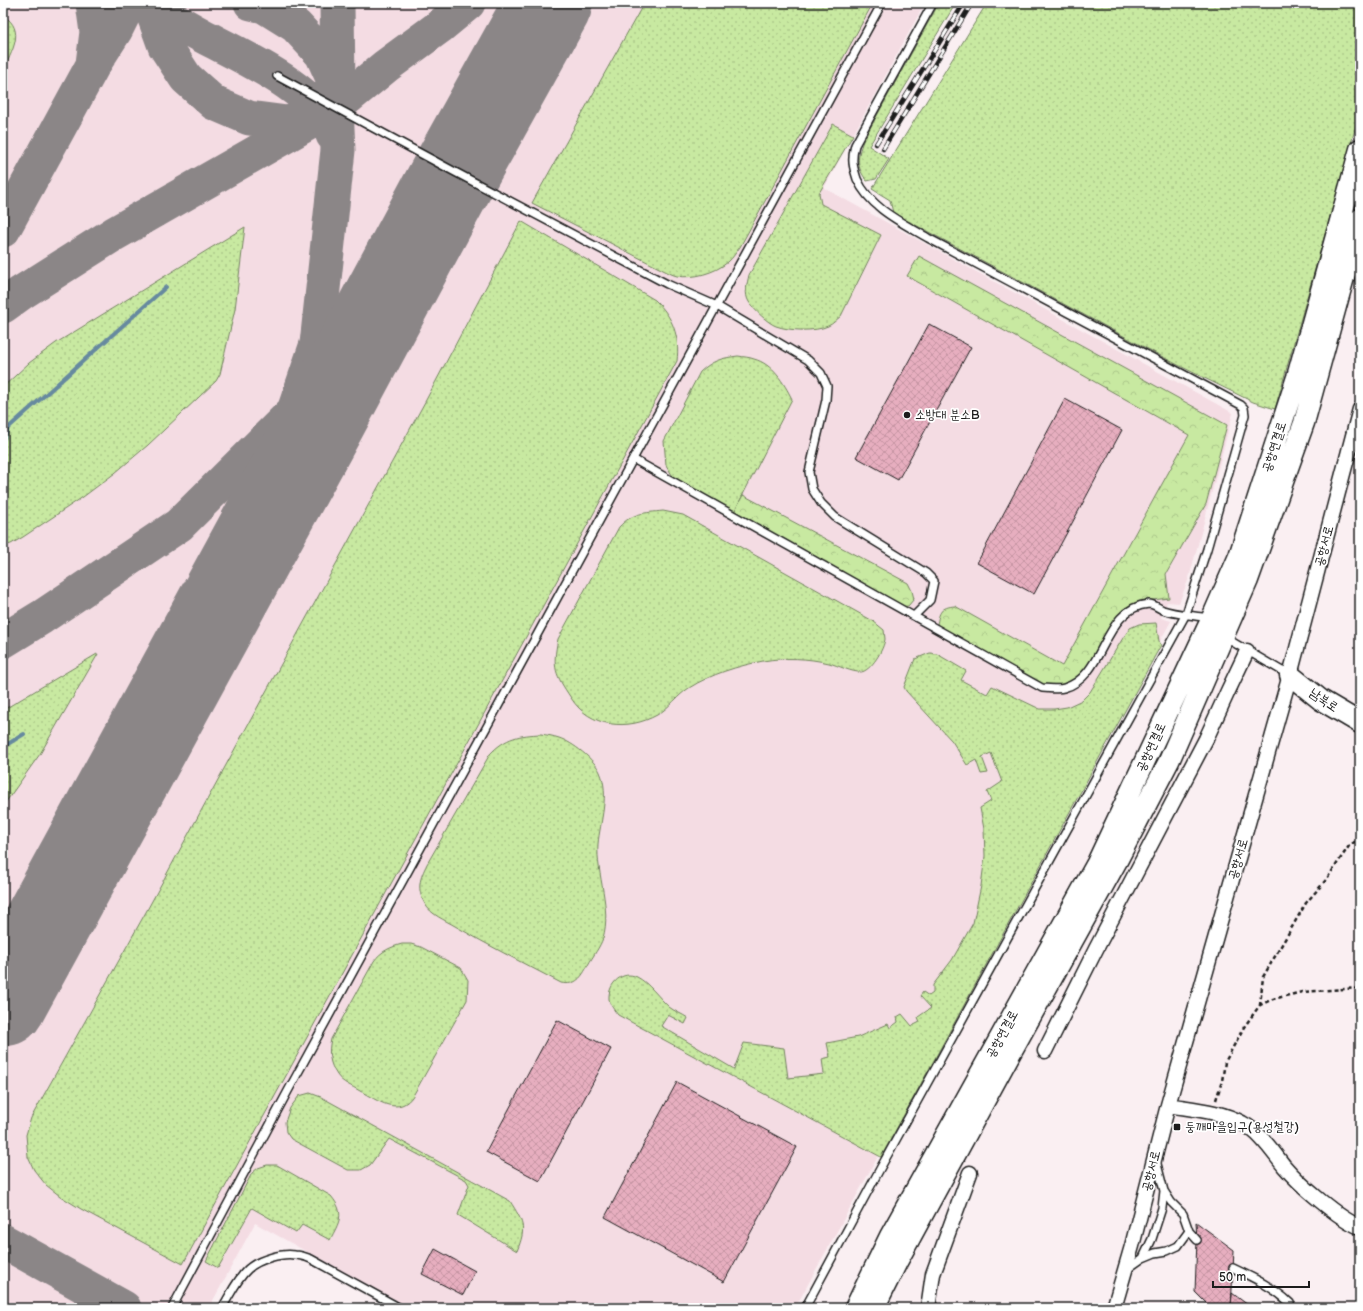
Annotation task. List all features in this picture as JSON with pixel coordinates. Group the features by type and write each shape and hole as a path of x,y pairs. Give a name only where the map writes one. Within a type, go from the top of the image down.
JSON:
{"street":[{"name":"공항연결로","path":"855,1308 890,1236 1097,863 1211,620 1239,556 1297,377 1360,149"},
{"name":"공항연결로","path":"874,1308 897,1262 1010,1054 1122,852 1169,761 1248,580 1304,423 1360,219"},
{"name":"공항서로","path":"1114,1308 1125,1272 1168,1105 1290,675 1360,409"},
{"path":"1045,1051 1096,949 1206,739 1247,651"},
{"name":"남북로","path":"1290,675 1320,700 1360,723"},
{"path":"1168,1105 1204,1111 1231,1118 1243,1123 1272,1150 1302,1185 1350,1223 1360,1227"},
{"path":"928,1308 933,1274 970,1173"}],"lane":[{"path":"172,1308 292,1084 882,3"},
{"path":"805,1308 1186,614 1207,549 1245,415 1244,408 1241,405 928,238 891,216 873,202 864,192 854,172 852,159 855,145 933,3"},
{"path":"278,76 667,284 717,306 808,360 821,373 827,386 826,400 809,472 812,490 821,503 835,517 926,573 934,581 930,600 914,616"},
{"path":"633,459 1042,688 1063,688 1080,680 1088,673 1118,621 1136,606 1151,604 1164,610 1186,614 1200,624"},
{"path":"1210,603 1239,556"},
{"path":"1188,669 1200,624 1206,610"},
{"path":"1223,637 1290,675"},
{"path":"1155,1156 1164,1191 1171,1202 1183,1214 1189,1232 1197,1240"},
{"path":"1144,1258 1162,1208 1164,1191"},
{"path":"1125,1272 1144,1258 1178,1246 1189,1232"},
{"path":"222,1308 249,1268 264,1260 282,1254 296,1255 311,1259 400,1308"},
{"path":"1234,1268 1258,1279 1290,1303"}],"path":[{"path":"1260,1005 1263,977 1306,903 1326,880 1349,846 1360,838"},
{"path":"1204,1111 1216,1101 1222,1082 1225,1062 1244,1027 1260,1005 1273,999 1302,992 1360,988"}],"shaded area":[{"path":"3,3 925,3 824,188 1233,413 1189,578 1179,603 1167,602 1161,618 1171,621 795,1308 408,1308 255,1223 209,1308 3,1308"}],"green space":[{"path":"644,3 873,3 740,247 731,259 723,266 697,276 683,277 671,274 532,203"},
{"path":"939,3 956,3 869,146 889,159 876,179 867,181 859,166 859,157 863,141"},
{"path":"987,3 1360,3 1360,112 1275,409 1253,402 1176,364 893,213 890,200 872,189"},
{"path":"3,15 10,21 16,35 13,49 3,72"},
{"path":"833,124 853,135 819,193 821,204 881,235 841,316 830,325 823,328 795,330 782,328 765,319 754,309 747,299 746,292 749,275"},
{"path":"521,221 655,300 671,320 674,328 678,352 677,361 183,1264 81,1209 46,1185 34,1170 28,1157 26,1135 31,1118 146,912 426,400"},
{"path":"245,227 235,309 220,374 216,381 148,445 115,473 83,497 23,537 11,544 3,546 3,387 29,363 56,343"},
{"path":"919,256 1227,425 1206,504 1166,574 1169,598 1136,602 1120,613 1106,633 1083,675 1063,689 1042,686 941,632 937,625 940,614 944,609 955,606 1062,666 1189,435 907,276"},
{"path":"738,356 752,358 767,365 777,375 792,399 731,518 686,493 675,480 666,465 664,441 700,372 718,360"},
{"path":"743,495 908,583 914,599 908,606 899,607 731,518"},
{"path":"663,511 683,515 873,621 884,630 885,638 882,648 873,664 865,671 858,672 829,663 813,660 788,659 763,661 725,671 697,683 685,691 666,709 646,720 622,725 610,724 588,716 571,698 558,676 555,657 558,639 619,527 629,518 634,516"},
{"path":"1156,623 1161,645 881,1157 618,1015 610,1003 609,993 617,979 627,975 632,975 650,987 669,1007 688,1018 685,1024 668,1015 661,1026 734,1069 744,1043 784,1048 788,1078 824,1074 822,1059 830,1057 827,1043 858,1037 888,1024 890,1028 898,1022 897,1017 902,1014 912,1026 920,1022 918,1017 931,1008 920,996 923,992 929,996 933,993 933,985 952,960 973,923 981,886 985,856 984,829 980,808 991,801 987,792 1002,782 991,753 982,757 988,773 981,774 976,760 967,765 952,741 906,691 904,687 915,659 930,653 937,654 966,671 961,680 987,694 992,686 1040,709 1054,709 1067,707 1082,700 1090,692 1130,628 1139,624"},
{"path":"97,654 40,754 3,806 3,710"},
{"path":"541,734 564,740 576,747 588,757 600,772 604,789 604,808 598,844 599,868 606,915 603,938 581,977 575,982 566,984 561,983 494,948 438,917 425,904 422,899 420,888 422,874 427,864 490,754 508,740 520,736"},
{"path":"402,944 411,944 421,947 461,968 468,980 467,1000 414,1094 402,1105 395,1106 381,1102 342,1080 332,1066 330,1049 331,1039 374,961 386,950"},
{"path":"310,1093 321,1097 510,1201 521,1220 523,1230 517,1251 458,1215 469,1185 466,1180 389,1139 370,1165 361,1170 348,1170 291,1139 286,1132 285,1122 290,1108 299,1096"},
{"path":"267,1165 277,1165 331,1196 336,1202 340,1213 340,1218 336,1228 330,1240 302,1225 296,1233 252,1208 218,1268 206,1261 252,1173 258,1168"}],"building":[{"path":"929,324 971,347 898,480 856,457"},
{"path":"1065,399 1122,430 1034,594 977,563"},
{"path":"557,1020 611,1049 540,1181 486,1152"},
{"path":"677,1082 797,1147 724,1282 605,1217"},
{"path":"1196,1222 1234,1250 1231,1308 1211,1308 1195,1292 1197,1240"},
{"path":"435,1249 475,1271 463,1295 422,1274"},
{"path":"1232,1293 1252,1308 1231,1308"}],"waterway":[{"path":"3,441 8,428 166,287"},
{"path":"3,747 24,734"}],"taxiway":[{"path":"93,3 97,32 93,64"},
{"path":"3,230 93,65 116,29 129,3"},
{"path":"143,3 259,65 297,90 313,104 325,119 333,135"},
{"path":"151,3 151,7 165,46 186,78 214,103 249,118 287,123 312,118"},
{"path":"251,3 264,6 296,26 322,54 336,85"},
{"path":"240,570 280,460 294,411 317,344 338,150 336,107 338,88 337,3"},
{"path":"3,306 114,234 336,107 386,66 439,27 468,3"},
{"path":"481,125 510,67 536,3"},
{"path":"3,641 42,617 179,525 294,411 343,353 404,266"},
{"path":"3,949 74,873"},
{"path":"3,1241 124,1308"}],"runway":[{"path":"3,1003 323,418 455,172 549,3"}],"railway":[{"path":"876,144 964,3"},
{"path":"883,149 972,3"}],"place":[{"name":"소방대 분소B","path":"907,415"},
{"name":"둥깨마을입구(용성철강)","path":"1177,1127"}]}
